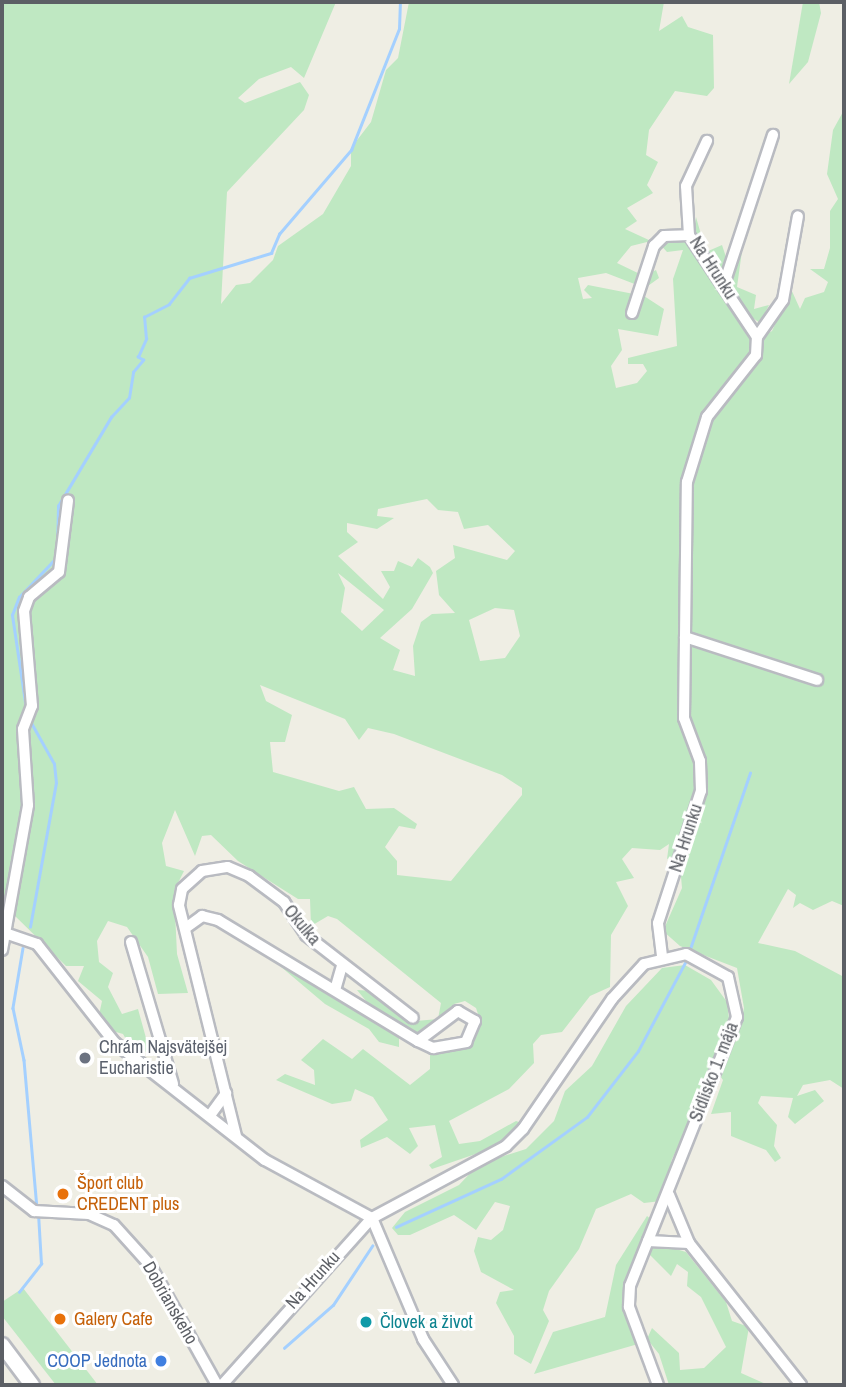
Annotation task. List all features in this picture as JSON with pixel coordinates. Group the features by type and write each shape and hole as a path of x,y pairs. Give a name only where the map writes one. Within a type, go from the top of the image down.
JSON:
{"street":[{"path":"724,284 773,135"},
{"name":"Na Hrunku","path":"219,1385 372,1218 506,1146 612,999 644,964 662,956 658,923 701,791 700,761 684,718 687,482 695,448 707,417 756,355 757,337 689,235 686,186 707,141"},
{"path":"757,337 783,300 798,216"},
{"path":"632,313 654,246 664,236 689,235"},
{"path":"2,950 28,805 24,722 30,709 24,611 29,597 59,572 68,501"},
{"path":"685,637 817,680"},
{"name":"Okulka","path":"236,1136 184,941 187,927 182,889 202,872 228,867 284,902 306,935 414,1018"},
{"name":"Okulka","path":"187,927 202,916 218,920 418,1041"},
{"path":"4,932 22,936 35,943 92,1019 290,1179 372,1218 424,1339 453,1385"},
{"path":"131,942 173,1084"},
{"name":"Sídlisko 1. mája","path":"658,1385 629,1307 648,1241 731,1039 736,998 717,966 699,956 662,956"},
{"path":"335,990 342,965"},
{"path":"458,1011 475,1021 467,1042 433,1048 418,1041 458,1011"},
{"path":"150,1068 165,1053"},
{"path":"211,1114 226,1093"},
{"name":"Dobrianskeho","path":"2,1186 39,1211 89,1214 114,1225 150,1265 219,1385"},
{"path":"669,1195 689,1243 801,1385"},
{"path":"648,1241 689,1243"},
{"path":"2,1345 32,1385"},
{"path":"2,1355 18,1367"}],"green space":[{"path":"2,2 336,2 304,78 291,67 259,79 238,98 245,103 300,82 309,95 304,110 227,192 221,304 236,285 250,283 273,260 278,246 323,214 351,166 351,148 371,122 386,70 398,58 409,2 664,2 659,31 682,16 688,27 713,35 714,88 707,96 675,91 649,130 646,155 658,162 647,185 653,193 627,208 637,221 625,229 651,241 631,246 617,263 644,276 656,270 659,278 645,288 606,273 578,278 583,299 592,298 584,290 588,285 644,296 664,309 658,336 618,329 622,350 611,366 616,388 637,383 647,371 643,364 628,364 628,358 677,346 673,279 683,250 667,252 657,241 694,234 696,217 706,252 722,245 726,257 742,251 737,287 756,295 754,309 769,305 760,323 740,309 753,342 772,331 791,289 800,309 805,298 824,292 828,282 810,269 824,269 830,248 830,211 838,199 827,174 833,130 844,110 844,906 832,901 813,910 800,903 793,908 796,895 788,889 758,943 795,951 844,977 844,1089 830,1080 803,1085 797,1096 815,1090 824,1101 795,1124 788,1117 793,1098 761,1096 758,1103 777,1125 774,1146 781,1158 775,1162 766,1150 731,1136 731,1112 711,1114 723,1080 716,1071 672,1159 661,1201 644,1203 631,1194 596,1209 579,1249 549,1291 543,1310 549,1321 531,1364 514,1354 514,1336 496,1303 500,1292 514,1290 481,1272 474,1251 478,1237 491,1240 503,1230 510,1206 495,1202 476,1230 454,1215 410,1235 398,1235 392,1228 405,1212 459,1185 479,1164 526,1149 554,1121 565,1091 592,1066 626,1006 662,968 685,965 711,980 727,1002 732,1043 737,1041 744,1008 737,968 680,946 663,931 682,888 679,854 667,859 669,844 660,850 632,848 622,859 634,878 616,882 628,906 611,935 610,987 590,996 562,1032 541,1035 533,1044 534,1063 509,1089 449,1121 459,1144 480,1141 516,1121 522,1123 518,1130 493,1148 432,1169 429,1165 442,1157 435,1125 409,1128 418,1146 410,1154 387,1137 361,1148 360,1140 388,1120 373,1097 355,1089 351,1101 332,1104 276,1080 285,1074 315,1085 314,1070 301,1060 323,1039 352,1059 363,1049 410,1085 430,1069 430,1051 476,1037 481,1023 476,1008 465,1001 454,1004 428,1041 399,1035 399,1047 379,1042 369,1029 325,1004 280,966 376,1013 357,990 372,991 416,1021 438,1019 441,1003 337,919 328,916 311,926 310,899 298,899 238,861 211,835 202,836 195,856 175,810 162,843 166,866 184,871 174,891 177,954 188,993 158,994 148,957 127,927 108,921 97,941 99,962 113,973 108,987 122,1014 138,1009 146,1038 159,1043 151,1053 131,1048 123,1034 109,1030 99,1015 102,1001 78,981 84,966 66,966 14,915 2,926","holes":["427,499 438,510 458,512 464,529 488,525 515,551 507,560 453,545 455,558 436,571 439,595 455,613 432,614 421,622 413,646 415,676 393,670 400,650 380,638 412,609 433,573 430,567 418,558 412,567 398,561 394,571 381,571 390,587 383,599 338,556 358,542 347,532 347,523 377,529 394,518 377,516 378,509","338,573 384,610 362,631 341,612 345,588","495,608 514,610 520,636 505,658 480,661 469,620","260,685 345,719 359,740 368,728 394,734 502,775 522,788 522,795 451,881 397,875 397,861 385,847 399,826 415,829 417,824 394,808 366,809 354,787 339,791 273,772 270,742 285,742 292,715 266,701"]},
{"path":"803,2 819,2 821,13 808,62 789,84"},
{"path":"647,1216 652,1220 643,1233 649,1241 686,1252 726,1302 732,1321 749,1327 741,1373 768,1385 669,1385 659,1354 647,1339 652,1328 679,1353 680,1370 704,1368 726,1347 701,1297 687,1286 688,1272 677,1264 671,1276 648,1253 634,1263 624,1297 645,1342 534,1374 553,1332 605,1317 616,1265"},
{"path":"23,1288 98,1385 56,1385 2,1316 2,1302"}],"waterway":[{"path":"57,548 58,506 111,417 129,398 133,372 143,360 138,357 146,339 144,317 169,304 189,278 271,253 279,234 351,150 399,29 400,2"},
{"path":"26,709 12,615 19,597 56,558"},
{"path":"30,721 54,764 56,783 30,927"},
{"path":"689,952 750,773"},
{"path":"23,948 13,1008 24,1060 37,1208"},
{"path":"396,1227 501,1179 587,1117 638,1051 687,959"},
{"path":"19,1292 41,1264 38,1214"},
{"path":"284,1348 333,1305 372,1246"}],"place":[{"name":"Chrám Najsvätejšej Eucharistie","path":"85,1058"},
{"name":"Šport club CREDENT plus","path":"63,1194"},
{"name":"Galery Cafe","path":"60,1319"},
{"name":"Človek a život","path":"366,1322"},
{"name":"COOP Jednota","path":"161,1361"}]}
